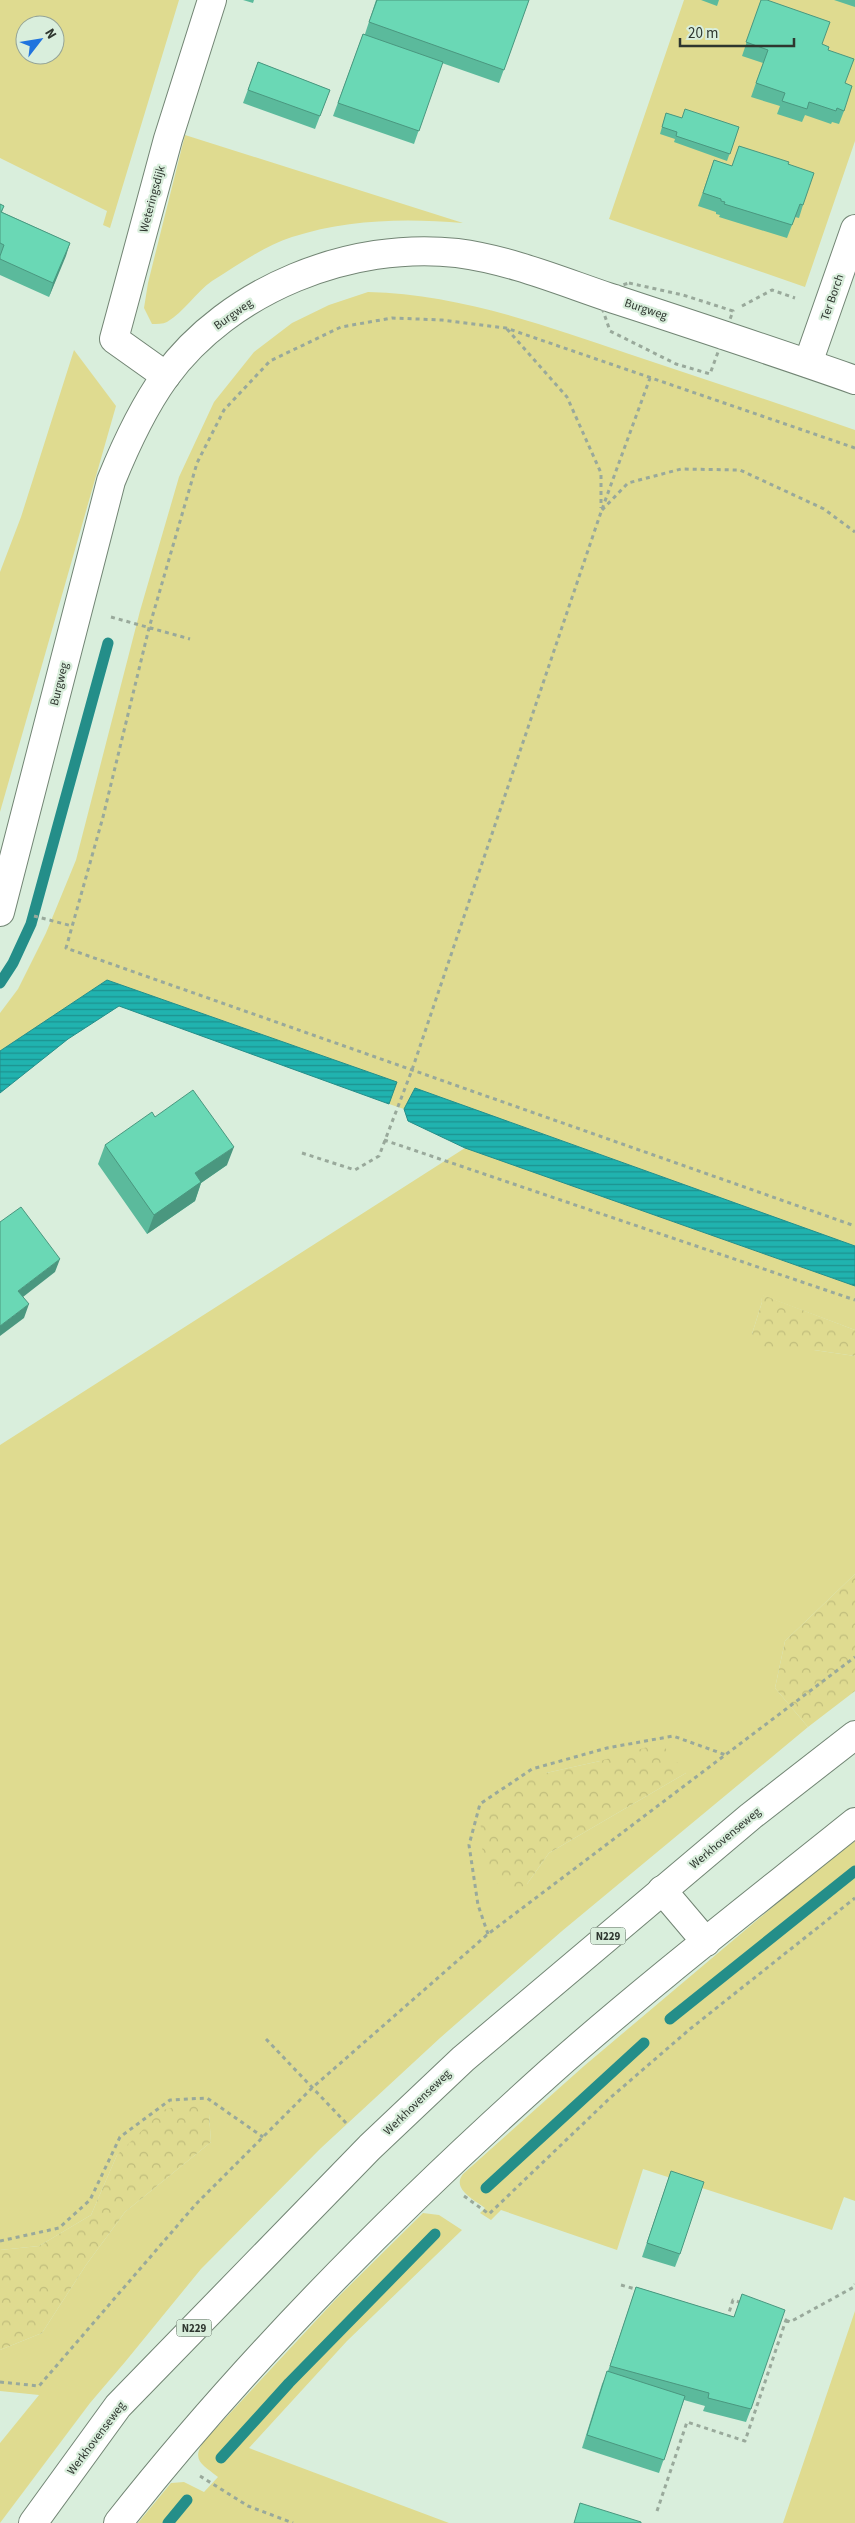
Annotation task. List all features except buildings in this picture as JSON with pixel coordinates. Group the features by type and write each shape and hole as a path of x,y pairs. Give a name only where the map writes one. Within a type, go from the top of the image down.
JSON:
{"main road":[{"name":"Weteringsdijk","path":"166,376 114,339 168,139 212,0"},
{"name":"Ter Borch","path":"808,363 855,229"},
{"name":"Burgweg","path":"0,912 111,481 126,444 144,409 166,376 192,345 221,321 254,299 288,281 322,268 359,258 395,253 457,254 534,270 855,380"},
{"name":"Werkhovenseweg","path":"32,2523 118,2406 370,2147 463,2059 750,1816 855,1735"},
{"path":"118,2523 171,2456 233,2385 321,2291 430,2182 552,2070 706,1942 855,1822"},
{"path":"662,1890 706,1942"}],"path":[{"path":"855,448 506,328 442,320 392,318 341,327 270,362 224,410 197,463 149,628 103,817 66,948 855,1226"},
{"path":"506,328 567,397 601,473 600,512"},
{"path":"302,1153 355,1170 379,1156 412,1070 600,512 650,378"},
{"path":"600,512 628,483 681,469 740,470 824,510 855,532"},
{"path":"78,608 190,639"},
{"path":"37,917 72,926"},
{"path":"384,1140 855,1300"},
{"path":"0,2382 39,2386 196,2204 312,2088 488,1934 727,1756 855,1656"},
{"path":"488,1934 478,1905 469,1845 480,1804 532,1769 607,1748 673,1736 727,1756"},
{"path":"484,2210 489,2214 610,2098 690,2029 855,1898"},
{"path":"266,2039 370,2147"},
{"path":"0,2241 59,2228 90,2200 120,2138 170,2100 207,2098 263,2138"},
{"path":"777,2316 790,2322 854,2287 855,2284"},
{"path":"621,2285 648,2293"},
{"path":"718,2316 727,2319 733,2300 751,2307"},
{"path":"657,2511 687,2422 745,2441 786,2320"},
{"path":"211,2485 248,2506 293,2523"}],"green space":[{"path":"0,0 179,0 110,228 103,225 107,211 0,158"},
{"path":"684,0 855,0 855,141 805,287 609,219"},
{"path":"185,135 463,223 399,220 377,221 334,227 292,237 241,262 212,281 167,322 152,324 144,308 148,283"},
{"path":"368,292 435,298 533,322 855,430 855,1246 415,1088 404,1109 389,1104 396,1082 107,980 0,1051 0,1013 18,989 46,933 76,860 140,611 179,477 214,402 254,352 292,323 329,305"},
{"path":"74,350 116,406 0,812 0,572 21,517"},
{"path":"465,1148 855,1286 855,1330 761,1295 762,1302 752,1334 814,1350 855,1356 855,1574 785,1641 775,1688 808,1727 562,1931 440,2038 321,2148 201,2269 90,2403 0,2523 0,2443 39,2395 0,2391 0,2350 42,2333 86,2265 125,2212 211,2142 209,2114 117,2155 91,2215 39,2246 0,2250 0,1445","holes":["600,1761 686,1773 549,1853 527,1884 546,1773"]},
{"path":"760,1294 855,1330 855,1356 814,1350 767,1349 752,1334 762,1302"},
{"path":"855,1574 855,1691 808,1727 775,1688 785,1641"},
{"path":"661,1743 686,1773 549,1853 527,1884 512,1893 502,1891 483,1858 480,1816 498,1796 513,1787 546,1773 600,1761"},
{"path":"855,1841 855,2201 844,2197 832,2230 643,2169 617,2250 501,2210 491,2220 480,2213 485,2208 470,2198 460,2185 460,2179 463,2174 584,2066 807,1878"},
{"path":"198,2101 209,2114 211,2142 125,2212 86,2265 42,2333 0,2350 0,2250 39,2246 91,2215 117,2155 163,2110"},
{"path":"423,2213 439,2215 462,2230 347,2341 249,2448 449,2523 138,2523 171,2483 184,2482 204,2492 218,2477 203,2465 198,2457 198,2452 205,2440 337,2298"},
{"path":"855,2311 855,2523 783,2523"}],"water":[{"path":"107,980 397,1082 389,1104 119,1006 68,1039 0,1093 0,1051"},
{"path":"415,1088 855,1246 855,1286 465,1148 408,1121 404,1109"}],"waterway":[{"path":"0,983 13,963 31,924 108,643"},
{"path":"670,2019 855,1871"},
{"path":"486,2188 644,2043"},
{"path":"221,2458 289,2383 435,2234"},
{"path":"168,2523 187,2500"}]}
